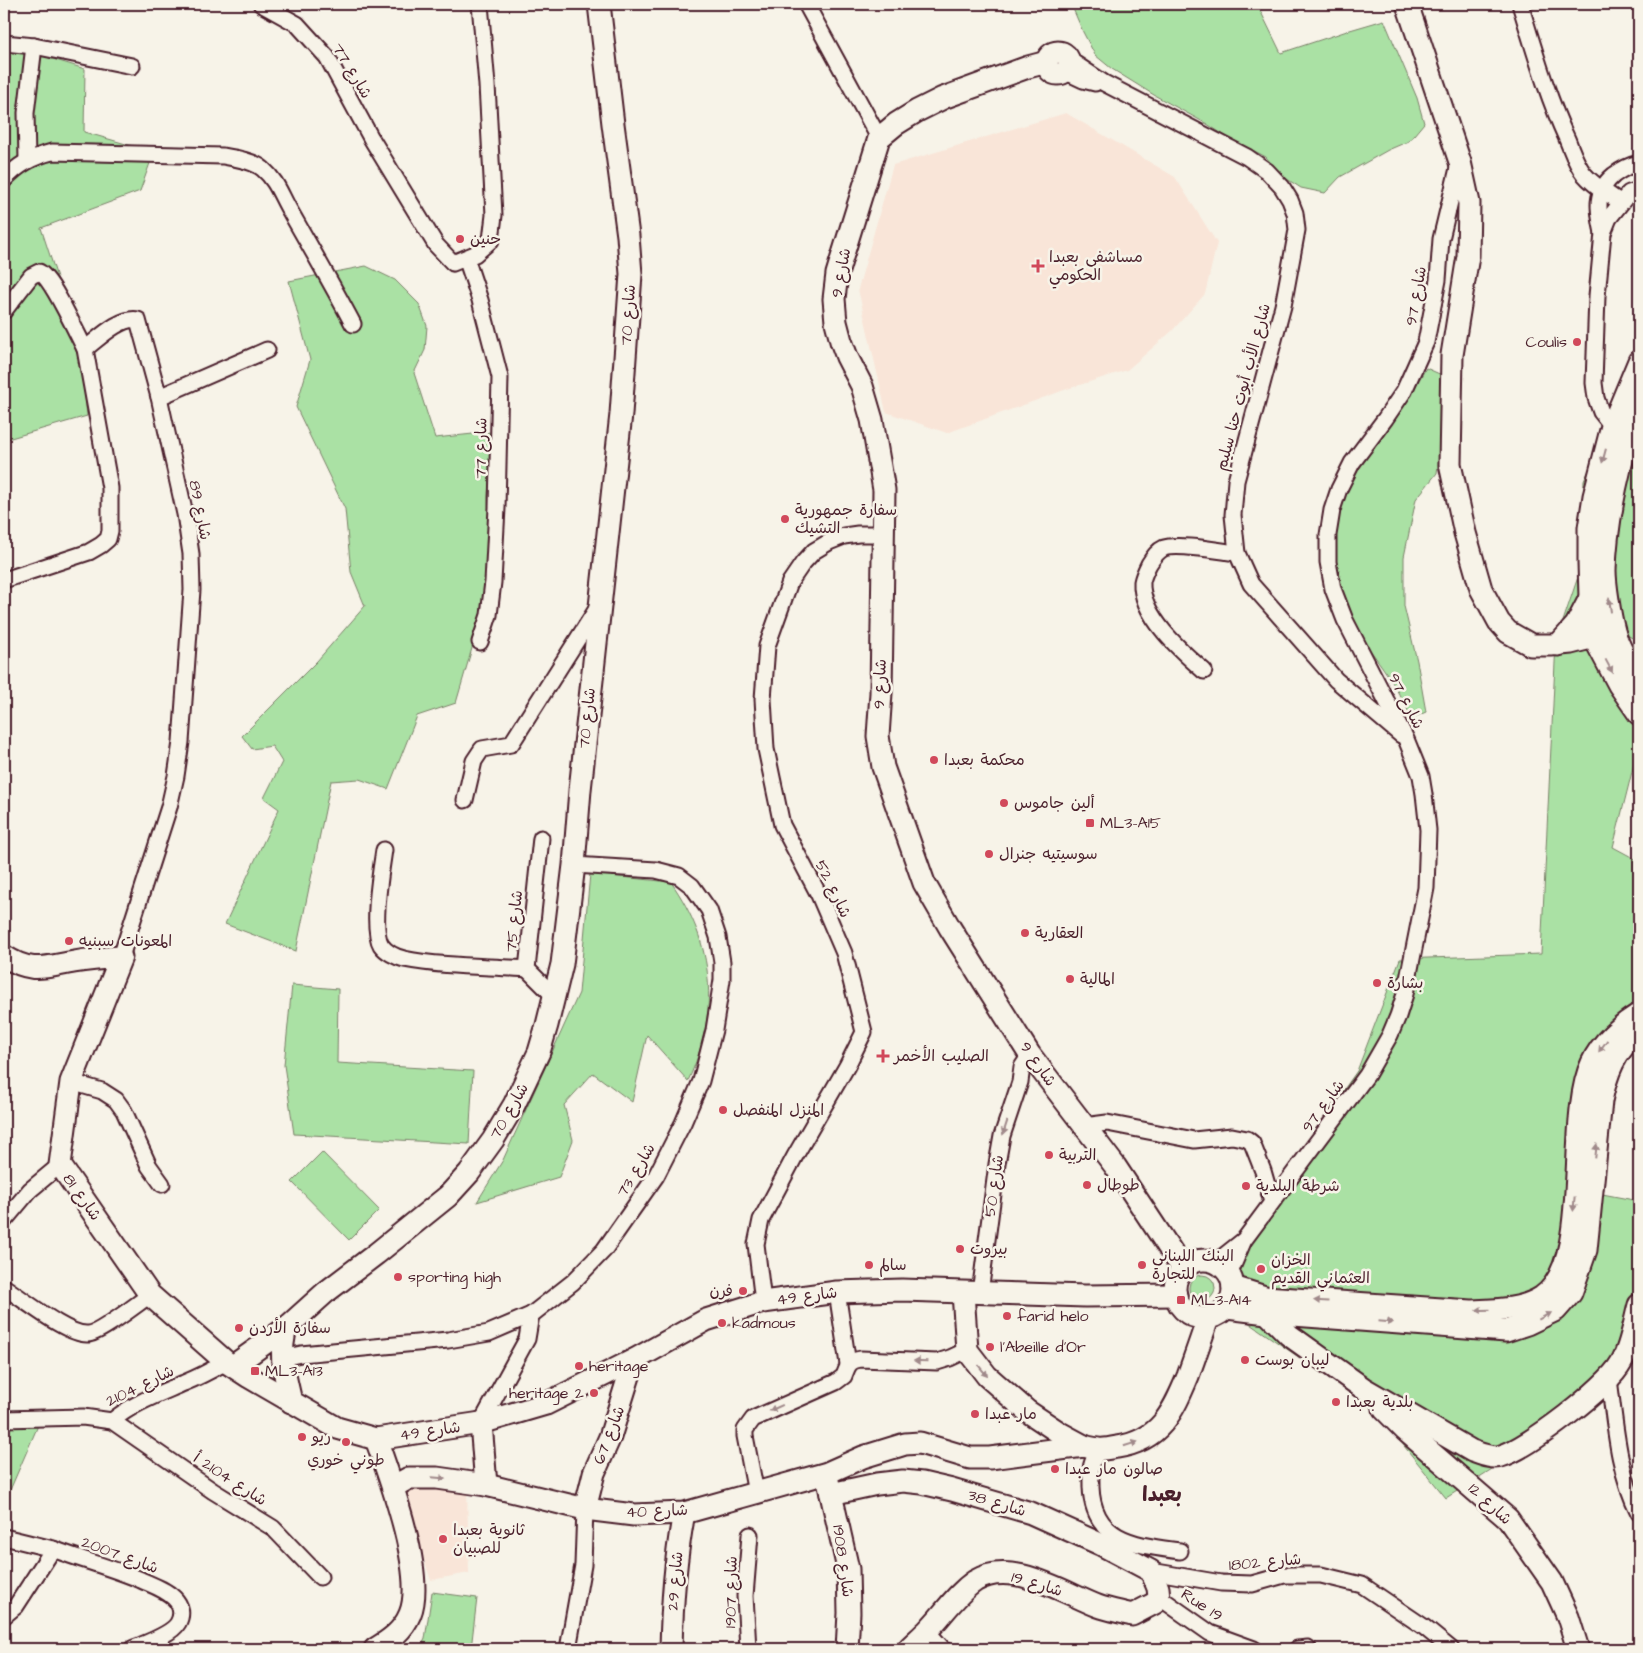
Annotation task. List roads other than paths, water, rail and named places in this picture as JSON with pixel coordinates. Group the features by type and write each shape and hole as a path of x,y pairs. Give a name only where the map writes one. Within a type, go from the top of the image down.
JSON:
{"street":[{"name":"شارع 77","path":"261,4 296,24 327,57 371,138 436,245 453,263 466,258 480,300 500,377 498,508 488,615 480,642"},
{"path":"466,258 475,254 492,240 494,215 487,86 480,4"},
{"name":"شارع 70","path":"229,1364 286,1328 326,1292 448,1196 469,1173 496,1134 527,1079 539,1052 555,997 562,964 574,864 580,790 621,414 631,274 599,4"},
{"path":"806,4 879,138 896,124 943,98 977,86 1029,79 1057,66"},
{"path":"1393,4 1458,168"},
{"path":"1407,4 1469,203 1468,256 1452,355 1450,464 1468,543 1481,589 1491,609 1508,632 1531,644 1558,645 1604,635"},
{"path":"1520,4 1552,102 1563,131 1584,174 1602,189 1629,195"},
{"path":"4,43 34,46 132,66"},
{"path":"27,160 26,113 34,46"},
{"name":"شارع الأب أبوت حنا سليم","path":"1057,66 1092,83 1104,83 1247,157 1260,166 1282,187 1290,200 1295,213 1297,230 1283,306 1236,481 1233,515 1236,553 1251,584 1336,680 1406,739"},
{"name":"شارع 9","path":"879,138 837,274 834,299 836,322 841,341 862,386 872,420 884,490 881,693 878,736 883,767 924,883 1030,1055 1115,1166 1183,1269"},
{"path":"4,180 12,170 27,160 52,152 64,151 202,155 237,159 262,168 277,185 353,324"},
{"path":"1603,233 1598,213 1598,199 1602,189 1609,179 1617,173 1628,166 1639,163"},
{"name":"شارع 97","path":"1226,1275 1244,1240 1367,1075 1390,1035 1405,994 1418,935 1426,888 1428,830 1420,776 1406,739 1345,620 1333,589 1328,562 1328,535 1332,510 1339,489 1352,463 1404,391 1426,342 1438,280 1441,239 1458,168"},
{"path":"1617,173 1629,195"},
{"path":"1621,429 1601,412 1596,398 1594,383 1595,336 1603,233 1609,218 1629,195"},
{"path":"4,311 31,276 39,272 43,274 85,349 110,488 110,531 108,539 89,552 4,580"},
{"name":"شارع 89","path":"85,349 111,328 131,319 138,320 159,397 191,554 190,636 181,742 173,791 121,957"},
{"path":"159,397 267,350"},
{"path":"1639,361 1621,429 1594,496 1590,528 1590,598 1604,635 1619,685 1639,714"},
{"path":"1639,408 1621,429 1605,571 1604,635 1639,682"},
{"name":"شارع 52","path":"762,1302 756,1244 761,1220 864,1032 844,953 819,895 796,854 780,818 766,749 763,699 767,646 790,582 814,551 844,536 883,534"},
{"path":"1204,671 1181,652 1152,614 1144,597 1142,581 1153,557 1158,551 1166,547 1236,553"},
{"path":"1558,645 1576,625 1590,598"},
{"path":"465,800 474,761 482,748 510,744 600,603"},
{"name":"شارع 75","path":"541,838 527,969 555,997"},
{"path":"384,850 377,894 378,936 385,950 403,959 453,965 527,969"},
{"name":"شارع 73","path":"282,1358 301,1354 448,1340 489,1333 531,1315 573,1282 604,1250 656,1176 683,1123 701,1081 714,1030 722,980 722,962 715,928 709,910 692,886 679,876 656,870 574,864"},
{"path":"4,956 14,962 39,969 73,962 121,957"},
{"name":"شارع 81","path":"121,957 71,1082 60,1165 150,1295 229,1364 337,1428 376,1439"},
{"path":"1639,1014 1626,1022 1607,1041 1592,1063 1583,1095 1569,1249 1557,1280 1549,1291 1540,1298 1501,1310 1472,1311 1266,1305 1227,1308 1208,1318 1192,1315 1184,1310 1176,1295 1178,1277 1183,1269 1197,1261 1205,1260 1266,1305 1289,1335 1363,1388 1472,1451 1500,1457 1515,1450 1544,1431 1609,1379 1621,1364 1626,1353 1639,1305"},
{"path":"1266,1305 1506,1331 1527,1324 1556,1310 1571,1293 1586,1250 1601,1101 1606,1079 1618,1054 1625,1045 1639,1034"},
{"name":"شارع 50","path":"967,1350 971,1293 1002,1136 1020,1082 1022,1067 1030,1055"},
{"path":"1020,1082 1033,1079 1044,1073"},
{"path":"71,1082 102,1091 116,1100 124,1111 149,1166 162,1184"},
{"path":"1084,1126 1106,1124 1194,1140 1232,1136 1246,1139 1252,1143 1272,1202"},
{"path":"4,1221 30,1190 60,1165"},
{"path":"1226,1275 1233,1295 1227,1308"},
{"path":"4,1287 66,1328 78,1333 89,1334 100,1330 150,1295"},
{"name":"شارع 49","path":"376,1439 481,1424 546,1404 634,1360 706,1320 762,1302 837,1292 902,1290 1085,1296 1176,1295"},
{"path":"756,1493 745,1436 748,1424 753,1418 836,1382 844,1376 848,1364 837,1292"},
{"path":"486,1485 481,1424 527,1339 531,1315"},
{"name":"شارع 40","path":"393,1487 410,1478 437,1478 486,1485 585,1509 634,1515 684,1513 827,1473 863,1457 905,1444 920,1443 970,1458 990,1458 1129,1446 1156,1431 1177,1402 1198,1350 1208,1318"},
{"path":"286,1328 282,1344 282,1358 284,1376 292,1402"},
{"path":"848,1364 861,1358 942,1361 967,1350 987,1376 1027,1411 1060,1433 1091,1448 1092,1492 1100,1522 1124,1539 1139,1545 1180,1550"},
{"name":"شارع 67","path":"585,1509 594,1473 610,1437 634,1360"},
{"name":"شارع 2104","path":"4,1418 83,1417 112,1421 135,1404 229,1364"},
{"path":"1609,1379 1622,1466 1632,1499 1639,1513"},
{"name":"شارع 12","path":"1363,1388 1404,1430 1508,1519 1552,1582 1568,1617 1578,1649"},
{"name":"شارع 2104 أ","path":"112,1421 213,1491 273,1528 320,1577"},
{"path":"375,1649 397,1634 404,1626 414,1599 415,1583 393,1487 376,1439"},
{"name":"شارع 1908","path":"827,1473 848,1569 847,1649"},
{"name":"شارع 38","path":"831,1494 877,1484 903,1481 952,1490 1031,1513 1100,1544 1151,1571"},
{"path":"568,1649 583,1566 585,1509"},
{"name":"شارع 29","path":"671,1649 673,1587 684,1513"},
{"name":"شارع 1907","path":"748,1649 745,1596 750,1535"},
{"path":"4,1537 53,1550 16,1606 4,1616"},
{"name":"شارع 2007","path":"53,1550 113,1568 157,1587 174,1598 181,1612 179,1621 174,1628 132,1649"},
{"path":"1151,1571 1158,1588 1159,1597"},
{"name":"شارع 1802","path":"1151,1571 1221,1583 1252,1584 1284,1575 1321,1576 1362,1585 1424,1627 1451,1649"},
{"name":"شارع 19","path":"908,1649 927,1631 953,1601 975,1581 991,1574 1015,1575 1044,1583 1099,1606 1132,1615 1155,1603 1159,1597"},
{"name":"Rue 19","path":"1159,1597 1210,1633 1254,1649"},
{"path":"927,1631 943,1649"}],"place":[{"name":"حنين","path":"460,239"},
{"name":"مساشفى بعبدا الحكومي","path":"1038,266"},
{"name":"Coulis","path":"1577,342"},
{"name":"سفارة جمهورية التشيك","path":"785,519"},
{"name":"محكمة بعبدا","path":"934,760"},
{"name":"ألين جاموس","path":"1004,803"},
{"name":"ML3-A15","path":"1090,823"},
{"name":"سوسيتيه جنرال","path":"989,854"},
{"name":"العقارية","path":"1025,933"},
{"name":"المعونات سبنيه","path":"69,941"},
{"name":"المالية","path":"1070,979"},
{"name":"بشارة","path":"1377,983"},
{"name":"الصليب الأخمر","path":"883,1056"},
{"name":"المنزل المنفصل","path":"723,1110"},
{"name":"التربية","path":"1049,1155"},
{"name":"طوطال","path":"1087,1185"},
{"name":"شرطة البلدية","path":"1246,1186"},
{"name":"بيروت","path":"960,1249"},
{"name":"سالم","path":"869,1265"},
{"name":"البنك اللبناني للتجارة","path":"1142,1265"},
{"name":"الخزان العثماني القديم","path":"1261,1269"},
{"name":"sporting high","path":"398,1277"},
{"name":"فرن","path":"743,1291"},
{"name":"ML3-A14","path":"1181,1300"},
{"name":"farid helo","path":"1007,1316"},
{"name":"kadmous","path":"722,1323"},
{"name":"سفارة الأردن","path":"239,1328"},
{"name":"l'Abeille d'Or","path":"990,1347"},
{"name":"ليبان بوست","path":"1245,1360"},
{"name":"heritage","path":"579,1366"},
{"name":"ML3-A13","path":"255,1371"},
{"name":"heritage 2","path":"594,1393"},
{"name":"بلدية بعبدا","path":"1336,1402"},
{"name":"مار عبدا","path":"975,1414"},
{"name":"ريو","path":"302,1437"},
{"name":"طوني خوري","path":"346,1442"},
{"name":"صالون مار عبدا","path":"1055,1469"},
{"name":"ثانوية بعبدا للصبيان","path":"443,1539"}],"district":[{"name":"بعبدا","path":"1162,1494"}]}
